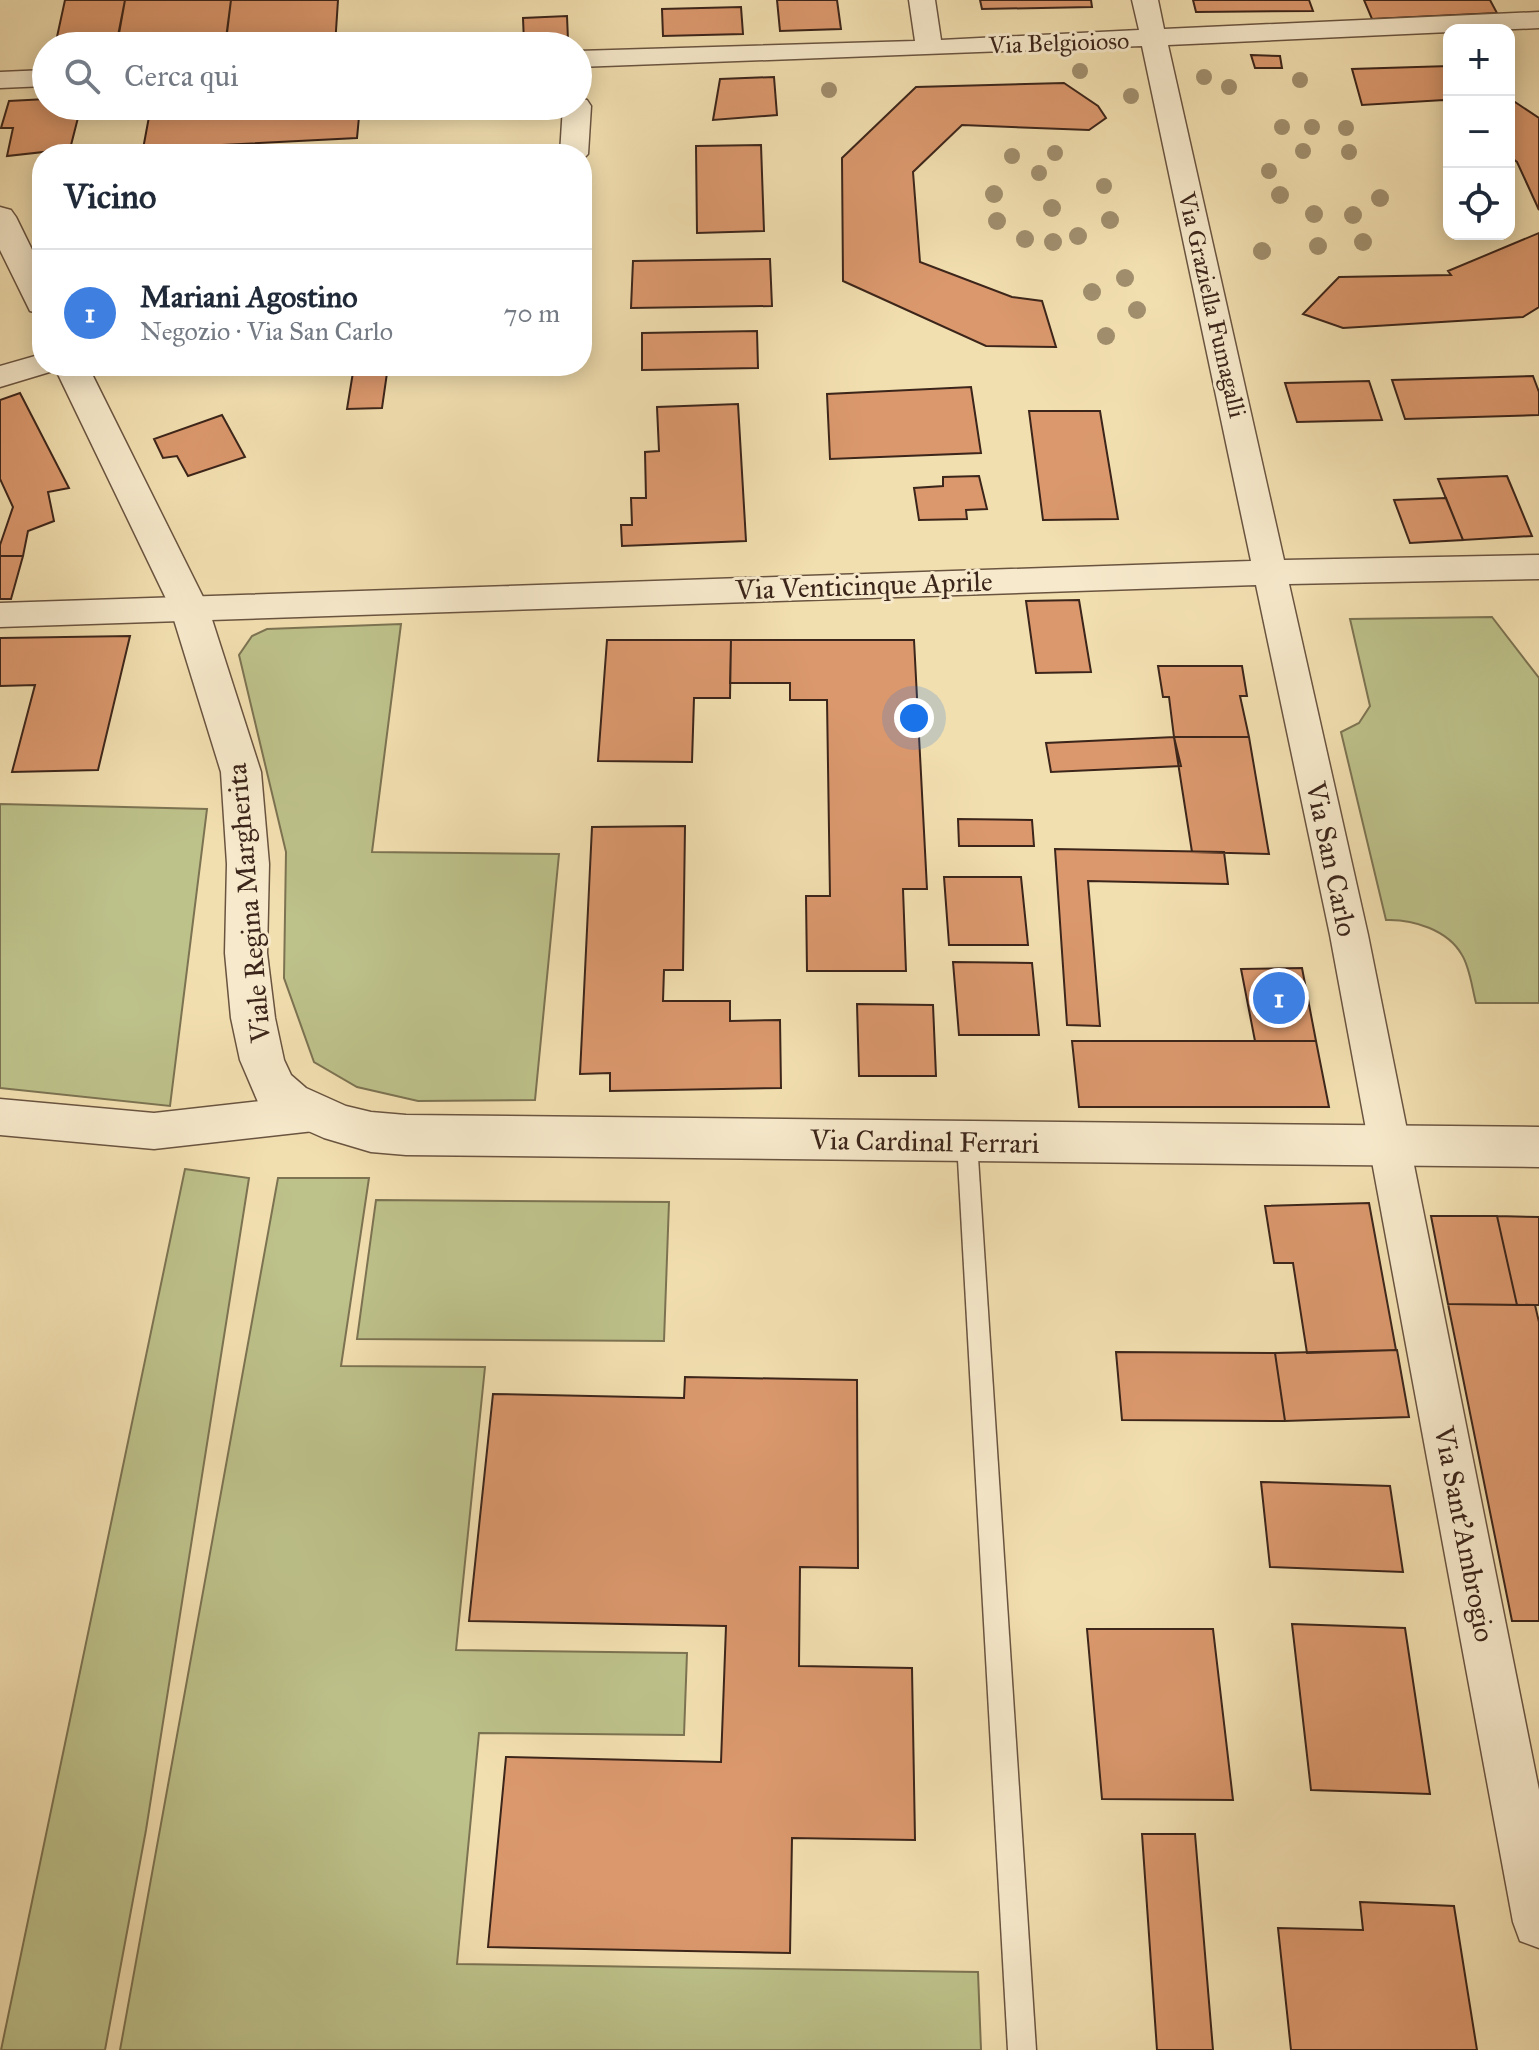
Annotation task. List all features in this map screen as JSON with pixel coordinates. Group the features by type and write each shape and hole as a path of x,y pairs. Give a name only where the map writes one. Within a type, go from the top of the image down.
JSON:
{"street":[{"path":"922,0 929,48"},
{"name":"Via Graziella Fumagalli","path":"1145,0 1272,572"},
{"name":"Via Belgioioso","path":"592,59 1153,39 1539,20"},
{"path":"0,80 32,79"},
{"path":"575,144 576,120"},
{"path":"0,217 32,283"},
{"path":"0,377 32,367"},
{"name":"Viale Regina Margherita","path":"76,376 189,607 241,772 248,864 246,953 253,1018 262,1060 274,1088 290,1102 314,1113"},
{"name":"Via Venticinque Aprile","path":"0,615 1272,572 1539,567"},
{"name":"Via San Carlo","path":"1272,572 1349,935 1389,1147"},
{"path":"0,1117 154,1131 314,1113"},
{"name":"Via Cardinal Ferrari","path":"314,1113 361,1129 406,1135 1539,1147"},
{"name":"Via Sant'Ambrogio","path":"1389,1147 1539,1922"}],"lane":[{"path":"967,1142 1022,2050"}],"green space":[{"path":"1492,617 1539,678 1539,1003 1476,1003 1465,960 1456,946 1429,928 1386,920 1341,732 1359,723 1370,706 1350,619"},
{"path":"401,624 372,852 559,854 535,1100 418,1101 357,1087 314,1062 284,978 286,852 239,655 252,636 267,629"},
{"path":"0,804 207,809 170,1106 0,1088"},
{"path":"185,1169 249,1178 146,1830 105,2050 1,2050"},
{"path":"278,1178 369,1178 341,1366 485,1367 456,1650 687,1653 684,1735 479,1733 457,1964 978,1972 981,2050 120,2050"},
{"path":"376,1200 669,1202 664,1341 357,1339"}],"building":[{"path":"65,0 125,0 119,32 58,32"},
{"path":"125,0 231,0 227,32 119,32"},
{"path":"231,0 338,0 336,32 227,32"},
{"path":"777,0 837,0 841,29 780,31"},
{"path":"980,0 1091,0 1092,7 982,9"},
{"path":"1193,0 1309,0 1313,11 1196,12"},
{"path":"1364,0 1490,0 1497,13 1372,19"},
{"path":"741,7 743,34 663,36 662,9"},
{"path":"567,16 568,32 524,32 523,18"},
{"path":"1251,55 1280,56 1282,68 1255,68"},
{"path":"1443,66 1443,100 1362,105 1352,69"},
{"path":"774,77 777,115 713,120 720,79"},
{"path":"1064,83 1098,106 1106,118 1089,130 962,125 913,172 920,262 1012,297 1042,301 1056,347 986,346 843,281 842,158 916,87"},
{"path":"32,100 32,120 77,120 71,144 32,144 32,153 7,156 13,128 1,128 9,101"},
{"path":"1515,102 1539,118 1539,210 1517,162"},
{"path":"148,120 359,120 357,138 240,144 144,144"},
{"path":"761,145 764,231 697,233 696,146"},
{"path":"1539,233 1539,307 1523,317 1343,328 1303,314 1339,277 1451,275 1448,271"},
{"path":"770,259 772,306 631,308 633,261"},
{"path":"757,331 758,368 642,370 642,333"},
{"path":"352,376 387,376 382,408 347,409"},
{"path":"1533,376 1539,392 1539,415 1405,419 1392,380"},
{"path":"1369,381 1382,420 1297,422 1285,383"},
{"path":"971,387 981,453 830,459 827,394"},
{"path":"20,393 69,488 48,492 54,521 28,531 23,556 0,556 0,545 13,507 0,479 0,400"},
{"path":"738,404 746,541 622,546 621,525 632,525 631,498 646,498 645,452 659,451 657,407"},
{"path":"1029,411 1100,411 1118,519 1043,520"},
{"path":"222,415 245,457 188,476 177,456 163,458 154,439"},
{"path":"979,476 987,509 966,510 967,519 919,520 914,488 943,486 943,477"},
{"path":"1507,476 1532,536 1463,540 1438,479"},
{"path":"1446,498 1463,540 1410,543 1394,500"},
{"path":"0,556 23,556 11,599 0,599"},
{"path":"1079,600 1091,672 1036,673 1026,601"},
{"path":"130,636 98,770 12,772 35,685 0,686 0,638"},
{"path":"607,640 731,640 730,698 694,698 692,762 598,761"},
{"path":"731,640 914,640 927,889 903,889 906,971 807,971 806,896 830,896 827,700 790,700 790,683 730,683"},
{"path":"1158,666 1242,666 1247,696 1240,696 1249,737 1174,737 1169,697 1163,697"},
{"path":"1174,737 1249,737 1269,854 1192,852"},
{"path":"1174,737 1181,766 1051,772 1046,743"},
{"path":"958,819 1032,820 1034,846 959,846"},
{"path":"685,826 683,970 664,970 663,1001 730,1001 730,1021 780,1020 781,1088 610,1091 610,1073 580,1074 592,827"},
{"path":"1055,849 1224,852 1228,884 1088,881 1100,1026 1067,1025"},
{"path":"944,877 1021,877 1028,945 949,945"},
{"path":"953,962 1032,963 1039,1035 959,1035"},
{"path":"1302,968 1316,1041 1255,1041 1241,969"},
{"path":"857,1004 933,1005 936,1076 859,1076"},
{"path":"1072,1041 1316,1041 1329,1107 1079,1107"},
{"path":"1369,1203 1396,1350 1307,1353 1293,1263 1274,1263 1265,1206"},
{"path":"1431,1216 1497,1216 1517,1305 1448,1304"},
{"path":"1497,1216 1539,1217 1539,1305 1517,1305"},
{"path":"1448,1304 1535,1305 1539,1322 1539,1621 1512,1621"},
{"path":"1397,1350 1409,1417 1285,1421 1275,1353"},
{"path":"1116,1352 1275,1353 1285,1421 1122,1420"},
{"path":"685,1377 857,1380 858,1568 800,1567 799,1666 912,1668 915,1840 792,1838 790,1953 488,1947 506,1757 721,1762 726,1626 469,1621 493,1394 684,1398"},
{"path":"1261,1482 1390,1486 1403,1572 1270,1567"},
{"path":"1292,1624 1405,1628 1430,1794 1311,1790"},
{"path":"1087,1629 1213,1629 1233,1800 1102,1799"},
{"path":"1142,1834 1195,1834 1213,2050 1157,2050"},
{"path":"1360,1902 1454,1906 1477,2050 1291,2050 1278,1928 1363,1930"}],"place":[{"name":"Mariani Agostino","path":"1279,998"}]}
